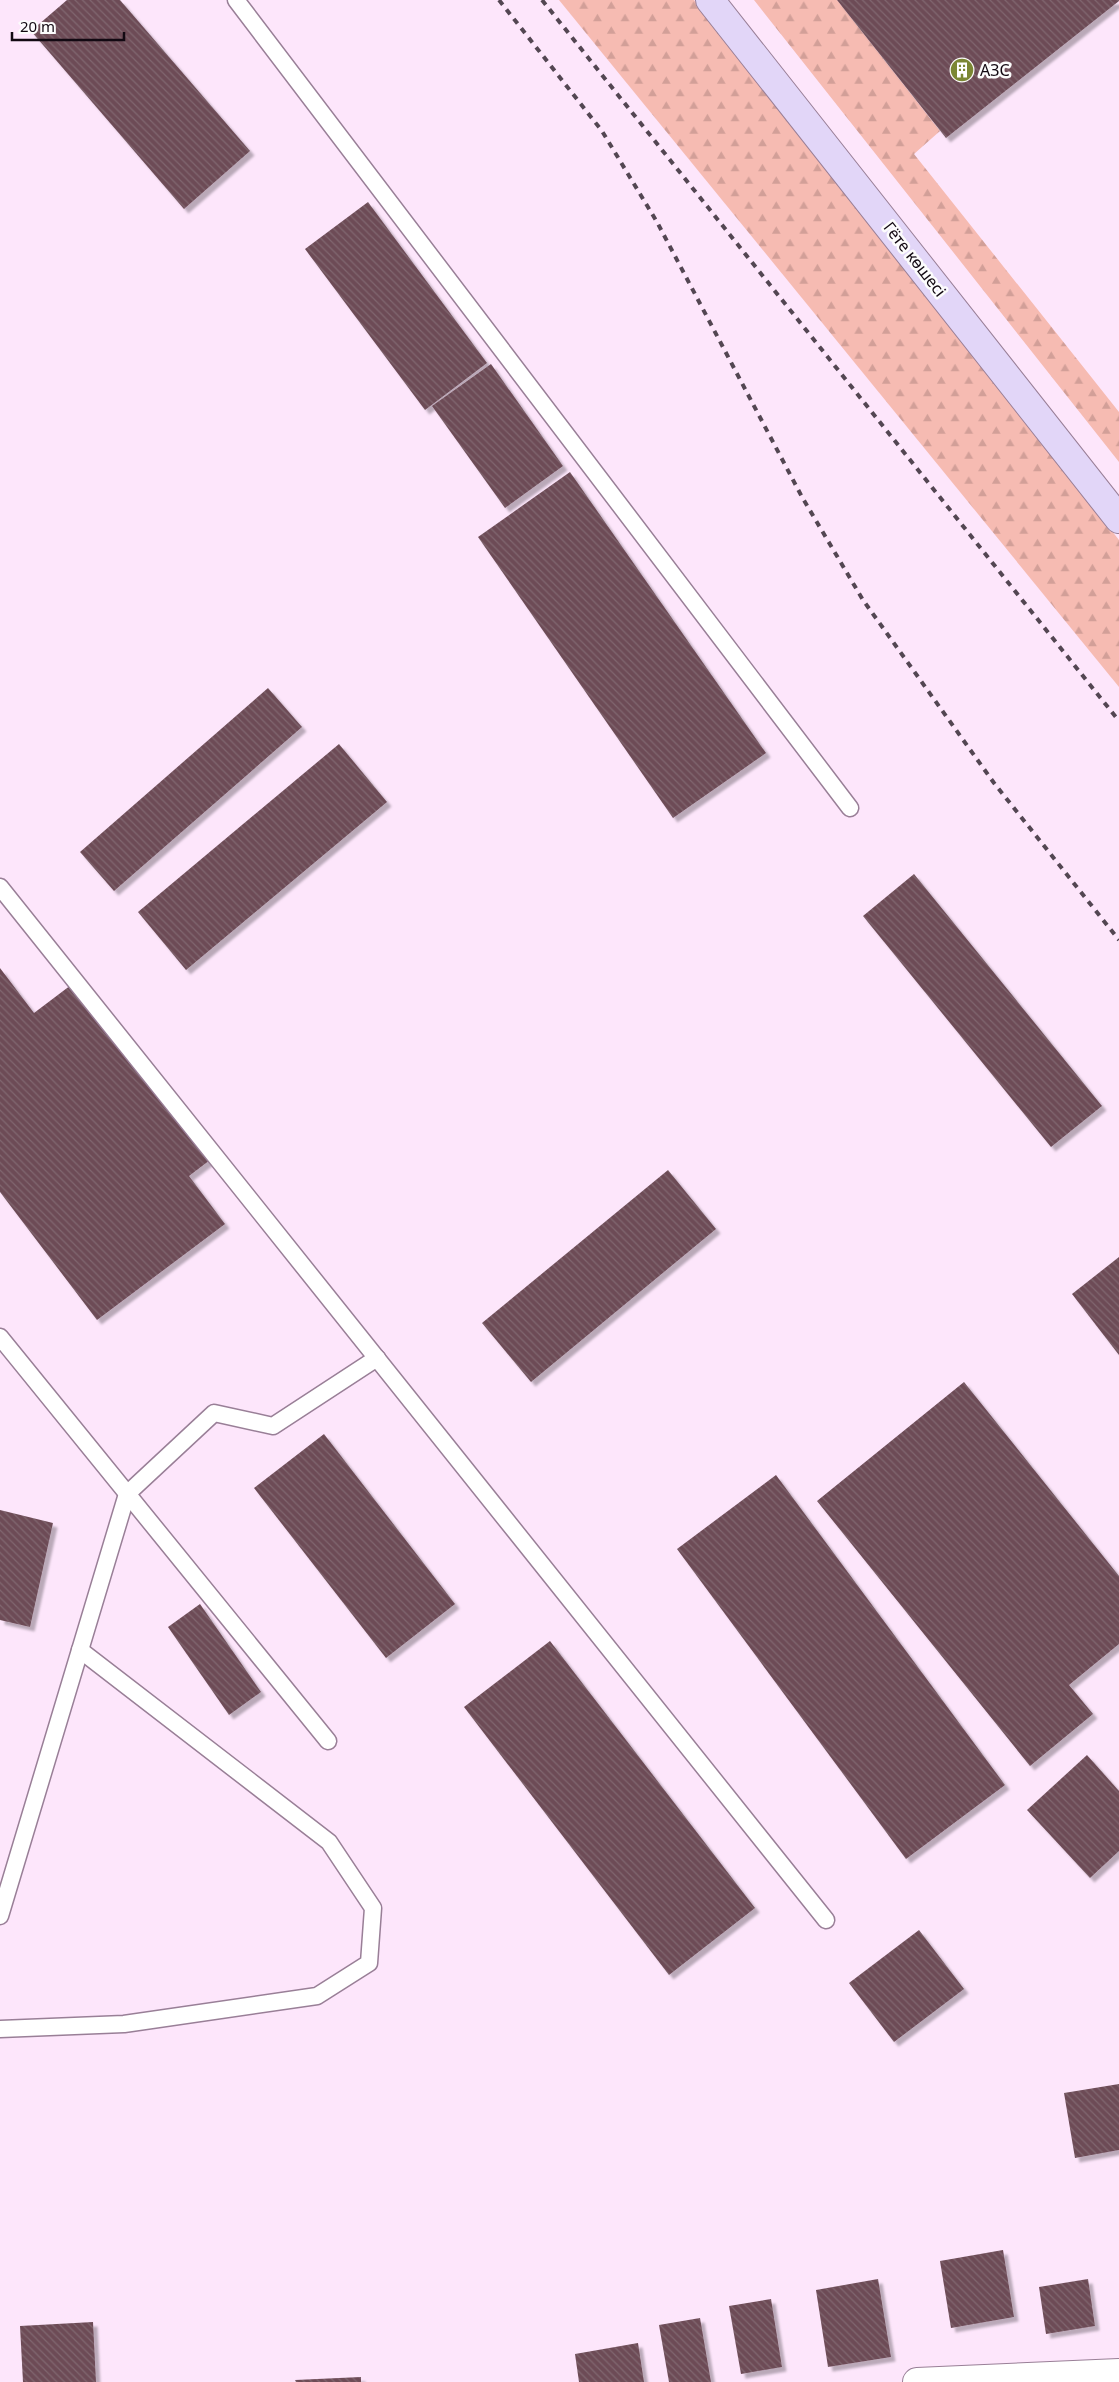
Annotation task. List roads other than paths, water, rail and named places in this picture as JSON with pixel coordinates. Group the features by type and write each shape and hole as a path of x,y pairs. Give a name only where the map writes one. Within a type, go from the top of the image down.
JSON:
{"main road":[{"name":"Гёте көшесі","path":"710,0 1119,519"}],"street":[{"path":"917,2382 1119,2373"}],"lane":[{"path":"236,0 850,808"},
{"path":"0,887 826,1920"},
{"path":"0,1337 328,1740"},
{"path":"0,1916 128,1494 214,1413 273,1426 377,1358"},
{"path":"0,2029 124,2024 317,1996 368,1963 372,1908 329,1842 80,1650"}],"railway":[{"path":"499,0 602,131 657,222 802,497 863,600 994,783 1119,940"},
{"path":"542,0 1119,721"}],"place":[{"name":"АЗС","path":"962,70"}]}
